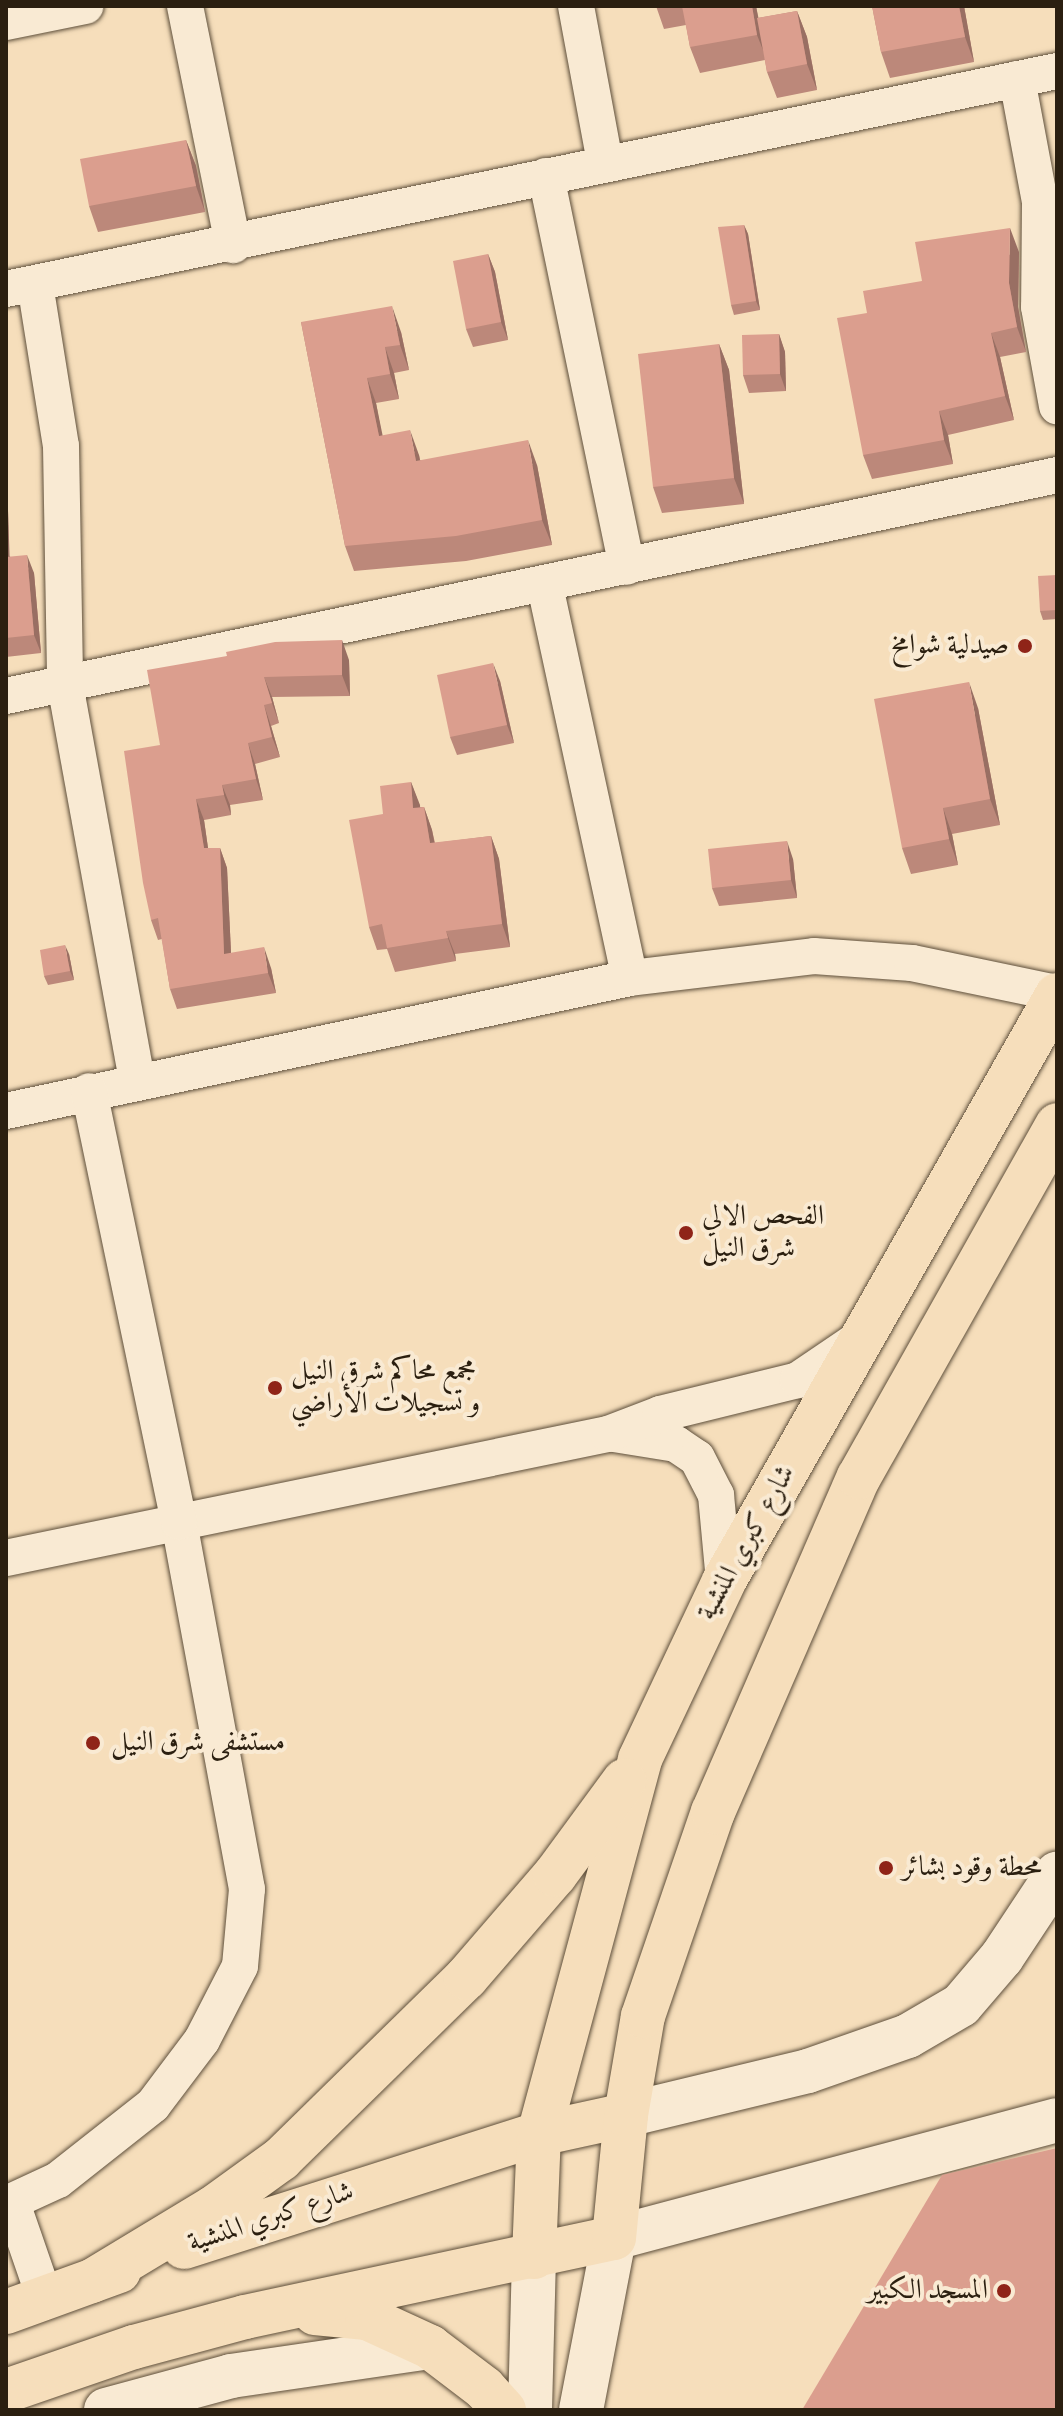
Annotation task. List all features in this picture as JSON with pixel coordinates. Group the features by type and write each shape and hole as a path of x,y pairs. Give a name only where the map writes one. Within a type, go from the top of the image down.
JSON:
{"main road":[{"name":"شارع كبري المنشية","path":"534,2257 539,2134 640,1759 724,1581 1057,994"},
{"path":"6,2391 134,2347 245,2317 614,2238 626,2115 656,1964 740,1747 859,1477 1057,1125"},
{"path":"92,2281 213,2208 281,2159 337,2106 486,1955 555,1875 640,1759"},
{"name":"شارع كبري المنشية","path":"26,2305 289,2211 539,2134 626,2115"},
{"path":"245,2317 310,2312 367,2318 430,2347 484,2388 504,2410"}],"street":[{"path":"6,22 85,6"},
{"path":"185,6 233,245"},
{"path":"576,6 605,163"},
{"path":"137,1082 65,684 61,446 20,287 1057,71"},
{"path":"1017,79 1040,202 1039,307 1057,406"},
{"path":"546,176 627,567"},
{"path":"6,696 545,586 1057,475"},
{"path":"545,586 630,978"},
{"path":"6,1111 630,978 846,955 1057,994"},
{"path":"26,2305 9,2204 58,2180 153,2105 202,2040 240,1966 247,1889 179,1522 89,1091"},
{"path":"6,1558 608,1434 660,1414 798,1380 863,1336"},
{"path":"608,1434 676,1444 697,1458 716,1495 724,1581"},
{"path":"626,2115 808,2071 908,2036 961,2005 1002,1957 1057,1874"},
{"path":"581,2410 614,2238 1057,2120"},
{"path":"530,2410 534,2257"},
{"path":"106,2410 231,2376 430,2347"}],"building":[{"path":"682,6 752,6 757,35 690,47"},
{"path":"872,6 959,6 965,37 881,52"},
{"path":"797,11 807,64 767,72 757,18"},
{"path":"186,140 196,186 89,206 80,159"},
{"path":"744,225 756,301 731,305 718,227"},
{"path":"1010,228 1009,283 1017,327 991,333 1005,396 939,411 944,440 863,455 837,318 867,313 863,291 922,281 915,242"},
{"path":"488,254 501,322 466,329 453,261"},
{"path":"392,306 400,345 385,347 390,374 367,378 379,436 410,430 416,461 528,440 542,520 456,536 345,546 301,322"},
{"path":"779,334 780,374 743,375 742,335"},
{"path":"719,344 734,478 653,487 638,354"},
{"path":"27,555 34,635 6,638 6,557"},
{"path":"1057,575 1057,610 1040,611 1038,576"},
{"path":"342,640 342,675 264,677 272,703 264,705 272,737 248,743 256,779 222,785 224,795 196,799 204,848 220,848 224,954 264,947 268,973 170,989 158,918 151,920 143,883 124,751 160,745 147,670 227,656 226,652 275,642"},
{"path":"493,663 507,725 450,737 437,675"},
{"path":"969,682 990,799 943,808 949,839 902,848 874,699"},
{"path":"411,782 413,808 424,807 430,843 491,836 502,924 446,931 448,938 387,948 382,924 369,927 349,820 383,814 380,786"},
{"path":"787,841 791,880 712,888 708,849"},
{"path":"65,945 70,971 44,976 40,950"},
{"path":"1057,2148 1057,2410 802,2410 942,2175"}],"place":[{"name":"صيدلية شوامخ","path":"1025,646"},
{"name":"الفحص الالي شرق النيل","path":"686,1233"},
{"name":"مجمع محاكم شرق النيل و تسجيلات الأراضي","path":"275,1388"},
{"name":"مستشفى شرق النيل","path":"93,1743"},
{"name":"محطة وقود بشائر","path":"886,1868"},
{"name":"المسجد الكبير","path":"1004,2291"}]}
